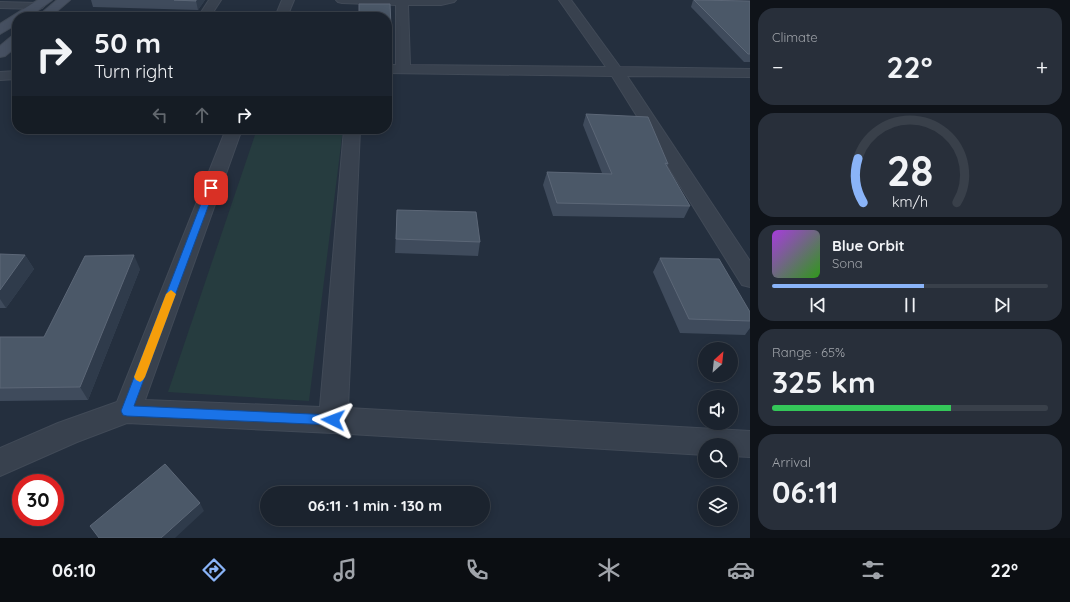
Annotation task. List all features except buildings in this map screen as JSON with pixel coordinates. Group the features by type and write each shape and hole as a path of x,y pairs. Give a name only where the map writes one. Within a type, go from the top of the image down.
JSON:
{"street":[{"path":"50,12 64,0"},
{"path":"207,12 215,0"},
{"path":"283,12 288,0"},
{"path":"342,0 441,2 450,0"},
{"path":"565,0 620,76 750,279"},
{"path":"402,1 403,70"},
{"path":"0,5 42,3"},
{"path":"28,12 42,3"},
{"path":"0,30 12,22"},
{"path":"0,53 12,43"},
{"path":"0,64 12,65"},
{"path":"392,69 620,76 750,82"},
{"path":"392,79 750,73"},
{"path":"0,76 12,75"},
{"path":"127,411 232,134"},
{"path":"333,420 352,134"},
{"path":"0,462 68,432 127,411 333,420 750,444"}],"green space":[{"path":"255,134 342,134 309,401 168,392"}],"slow traffic":[{"path":"140,377 171,294"}],"route":[{"path":"211,188 127,411 333,420"}]}
